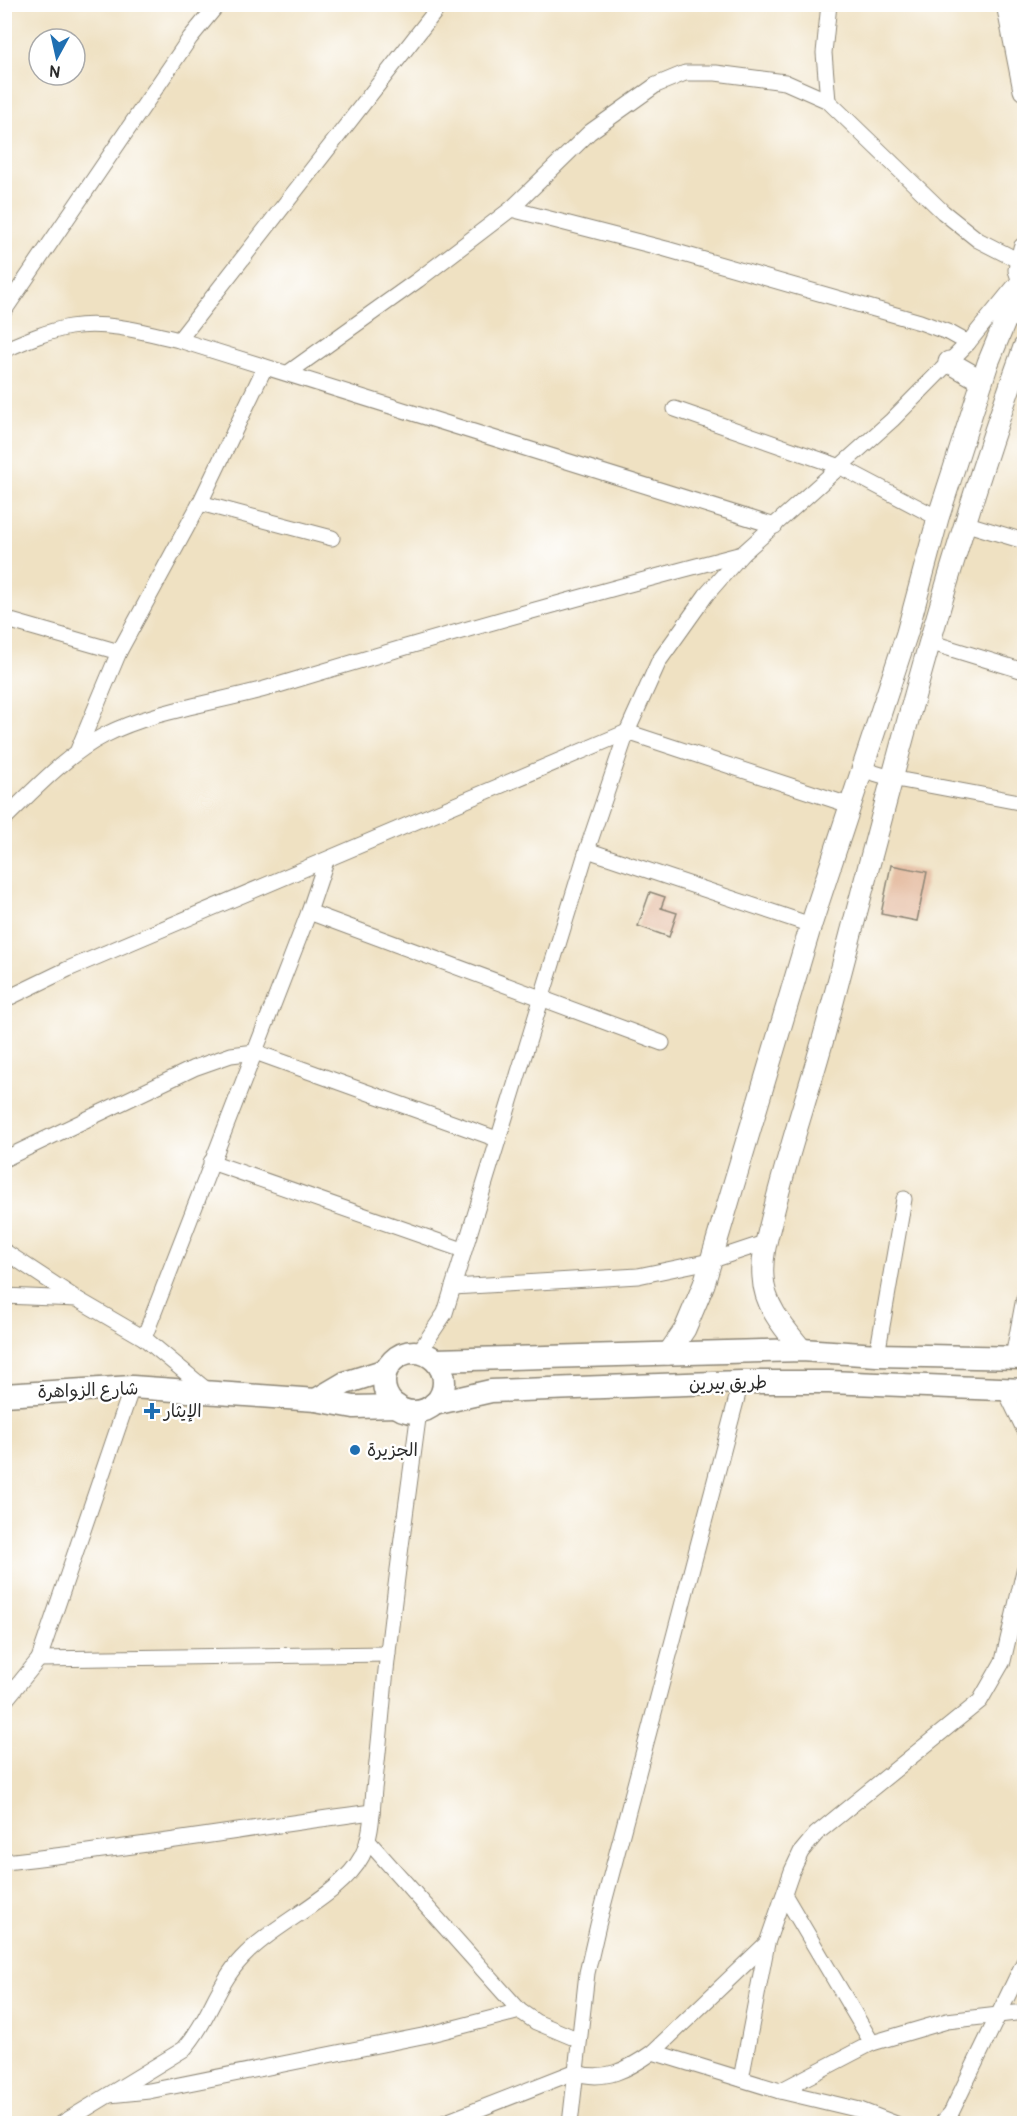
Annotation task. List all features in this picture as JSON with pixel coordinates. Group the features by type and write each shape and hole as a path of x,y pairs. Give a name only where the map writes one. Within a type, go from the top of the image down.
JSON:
{"main road":[{"name":"طريق بيرين","path":"427,1356 668,1354 802,1350 878,1355 1018,1357"},
{"path":"316,1400 345,1383 386,1370 400,1356 427,1356 440,1366 444,1382 440,1398 427,1408 408,1411 397,1406 387,1394 384,1378 386,1370"},
{"name":"طريق بيرين","path":"427,1408 491,1390 741,1382 840,1383 1015,1390"},
{"name":"شارع الزواهرة","path":"4,1395 132,1387 316,1400 354,1407 397,1406"}],"street":[{"path":"5,309 190,38 218,4"},
{"path":"179,340 441,4"},
{"path":"1007,4 1024,90"},
{"path":"825,5 824,53 828,101"},
{"path":"288,373 418,280 511,209 590,132 656,85 685,73 716,73 785,82 828,101 943,212 1023,271"},
{"path":"511,209 666,249 920,322 950,333 968,343"},
{"path":"427,1356 453,1287 587,850 627,732 658,661 706,595 742,554 892,420 968,343 1023,271"},
{"path":"668,1354 689,1320 710,1262 811,925 907,633 938,518 985,372 1023,271"},
{"path":"4,350 70,327 99,326 138,330 288,373 775,526"},
{"path":"802,1350 782,1326 766,1294 762,1277 767,1242 789,1146 824,1035 929,642 964,524 1024,347"},
{"path":"949,362 1014,377"},
{"path":"78,750 119,652 200,503 265,367"},
{"path":"675,409 841,466 938,518"},
{"path":"200,503 332,538"},
{"path":"964,524 1024,541"},
{"path":"4,819 78,750 107,734 138,722 268,688 607,589 742,554"},
{"path":"4,619 119,652"},
{"path":"929,642 1024,671"},
{"path":"4,1000 68,969 627,732 849,805"},
{"path":"861,770 891,778 1024,803"},
{"path":"587,850 811,925"},
{"path":"144,1338 309,912 326,861"},
{"path":"309,912 662,1043"},
{"path":"4,1159 194,1068 231,1055 255,1052 497,1139"},
{"path":"212,1162 463,1250"},
{"path":"878,1355 904,1199"},
{"path":"453,1287 600,1280 710,1262 767,1242"},
{"path":"4,1251 77,1299 144,1338 209,1392"},
{"path":"4,1296 77,1299"},
{"path":"1018,1357 1024,1298"},
{"path":"570,2124 574,2072 587,1973 598,1925 741,1382"},
{"path":"4,1702 39,1659 132,1387"},
{"path":"1015,1390 1024,1429"},
{"path":"61,2124 184,2049 196,2036 230,1974 242,1957 274,1930 329,1891 357,1865 368,1841 388,1654 427,1408"},
{"path":"741,2079 767,1943 797,1861 816,1834 969,1712 990,1689 1003,1662 1024,1571"},
{"path":"39,1659 388,1654"},
{"path":"4,1862 93,1852 283,1822 372,1812"},
{"path":"368,1841 520,2011 536,2022 579,2040"},
{"path":"785,1896 872,2043"},
{"path":"441,2124 574,2072 583,2075 605,2076 633,2066 653,2052 767,1943"},
{"path":"941,2124 951,2113 996,2015 1024,1962"},
{"path":"104,2096 149,2091 427,2035 520,2011"},
{"path":"780,2091 872,2043 947,2021 1024,2012"},
{"path":"653,2052 859,2117 896,2124"}],"building":[{"path":"891,865 927,872 917,921 881,914"},
{"path":"650,892 665,897 661,908 677,913 669,937 638,926"}],"place":[{"name":"الإيثار","path":"152,1411"},
{"name":"الجزيرة","path":"355,1450"}]}
